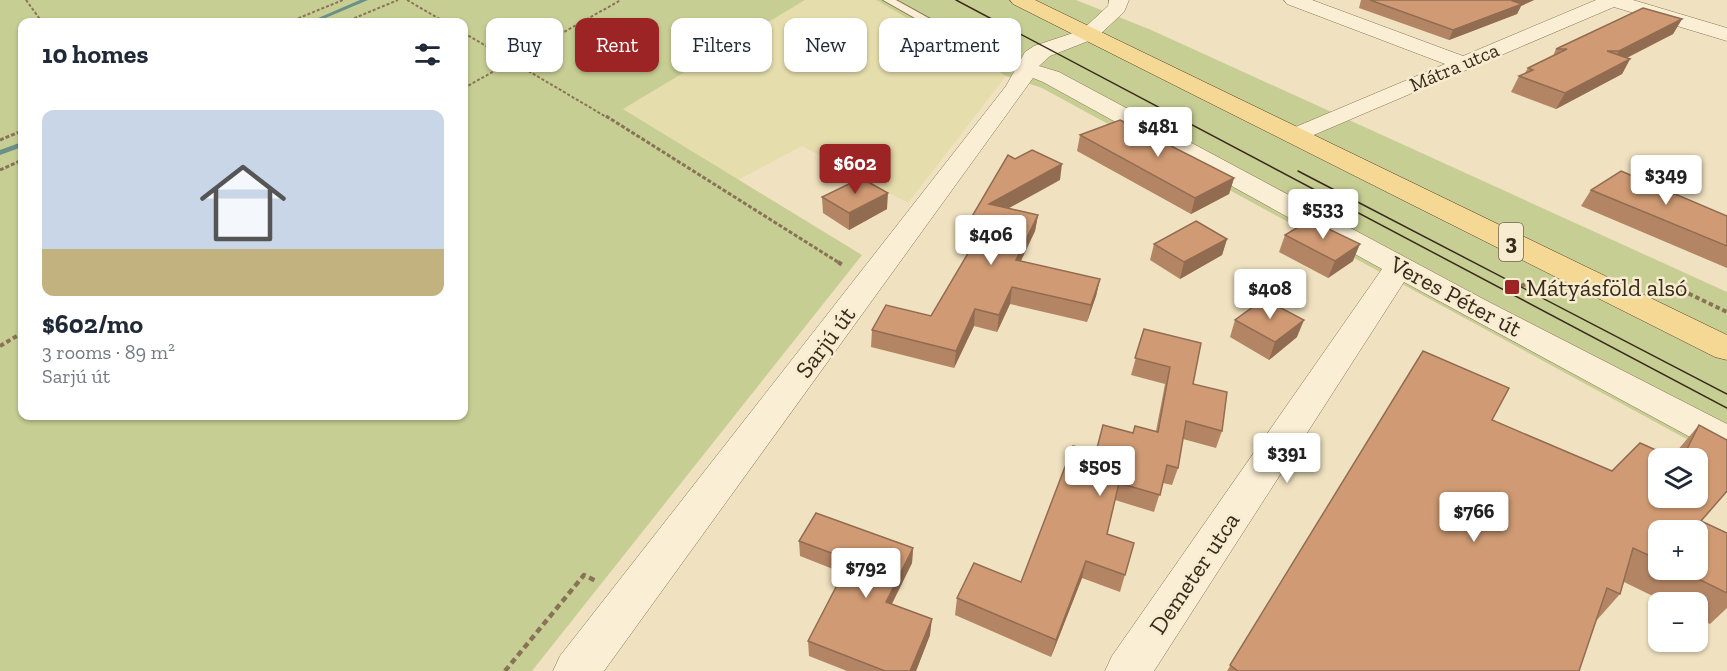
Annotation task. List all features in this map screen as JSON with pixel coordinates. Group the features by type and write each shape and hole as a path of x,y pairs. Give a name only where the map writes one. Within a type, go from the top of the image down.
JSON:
{"main road":[{"name":"3","path":"1020,0 1727,348"}],"street":[{"path":"1089,34 1117,8 1119,0"},
{"path":"1294,0 1462,63"},
{"path":"1612,0 1727,35"},
{"name":"Mátra utca","path":"1295,136 1612,0"},
{"name":"Sarjú út","path":"576,671 1016,88 1025,69 1042,51 1089,34"},
{"name":"Veres Péter út","path":"1025,69 1051,77 1399,266 1727,440"},
{"name":"Demeter utca","path":"1128,671 1399,266"}],"lane":[{"path":"888,0 986,54 1025,69"}],"path":[{"path":"26,0 39,18"},
{"path":"299,18 343,0"},
{"path":"355,18 398,0"},
{"path":"407,0 439,18"},
{"path":"563,32 621,0"},
{"path":"468,35 486,46"},
{"path":"468,86 492,72"},
{"path":"531,72 871,282"},
{"path":"0,140 18,133"},
{"path":"0,170 18,162"},
{"path":"0,346 18,335"},
{"path":"505,671 584,575 630,599"}],"shaded area":[{"path":"805,0 876,0 907,18 879,18 879,72 999,72 1006,76 908,203 802,146 738,180 622,108 683,72 772,72 772,19"}],"green space":[{"path":"0,0 805,0 772,20 671,18 671,72 685,72 623,109 862,255 532,671 0,671"},
{"path":"876,0 1076,0 1149,29 1727,292 1727,461 1708,451 1708,448 1703,448 1042,88 999,72 1021,72 1021,18 907,18"}],"building":[{"path":"1370,0 1515,0 1513,1 1522,4 1453,30"},
{"path":"1643,8 1682,19 1619,51 1607,51 1630,59 1565,93 1519,76 1533,70 1528,68 1567,49 1556,49"},
{"path":"1120,120 1234,178 1195,198 1080,135"},
{"path":"1032,150 1062,164 989,204 1038,215 1016,260 1100,279 1091,305 1012,287 999,315 975,309 956,351 872,330 886,305 931,316 980,233 964,230 1008,155 1015,159"},
{"path":"1621,171 1727,216 1727,246 1591,190"},
{"path":"861,178 888,193 849,213 822,197"},
{"path":"1310,220 1360,244 1335,261 1285,235"},
{"path":"1196,221 1227,239 1184,262 1154,244"},
{"path":"1264,299 1304,320 1275,342 1235,320"},
{"path":"1144,329 1201,343 1193,384 1227,392 1222,431 1186,421 1178,468 1167,465 1160,495 1119,483 1107,534 1134,543 1125,575 1086,561 1056,640 957,598 974,563 1021,582 1073,446 1096,452 1103,425 1133,433 1135,426 1158,432 1170,367 1135,358"},
{"path":"1423,351 1509,388 1492,420 1612,471 1640,443 1651,448 1648,448 1648,508 1708,508 1708,448 1688,448 1699,425 1727,440 1727,491 1702,520 1648,520 1648,555 1633,548 1620,594 1607,588 1579,671 1238,671 1230,665"},
{"path":"816,513 913,548 886,602 932,619 910,671 885,671 808,641 850,560 799,541"},
{"path":"1708,524 1727,533 1727,593 1700,580 1708,580"}],"waterway":[{"path":"322,18 365,0"},
{"path":"0,153 18,146"}],"tram line":[{"path":"956,0 1727,408"},
{"path":"1298,171 1727,394"}],"place":[{"name":"Mátyásföld alsó","path":"1512,287"}]}
